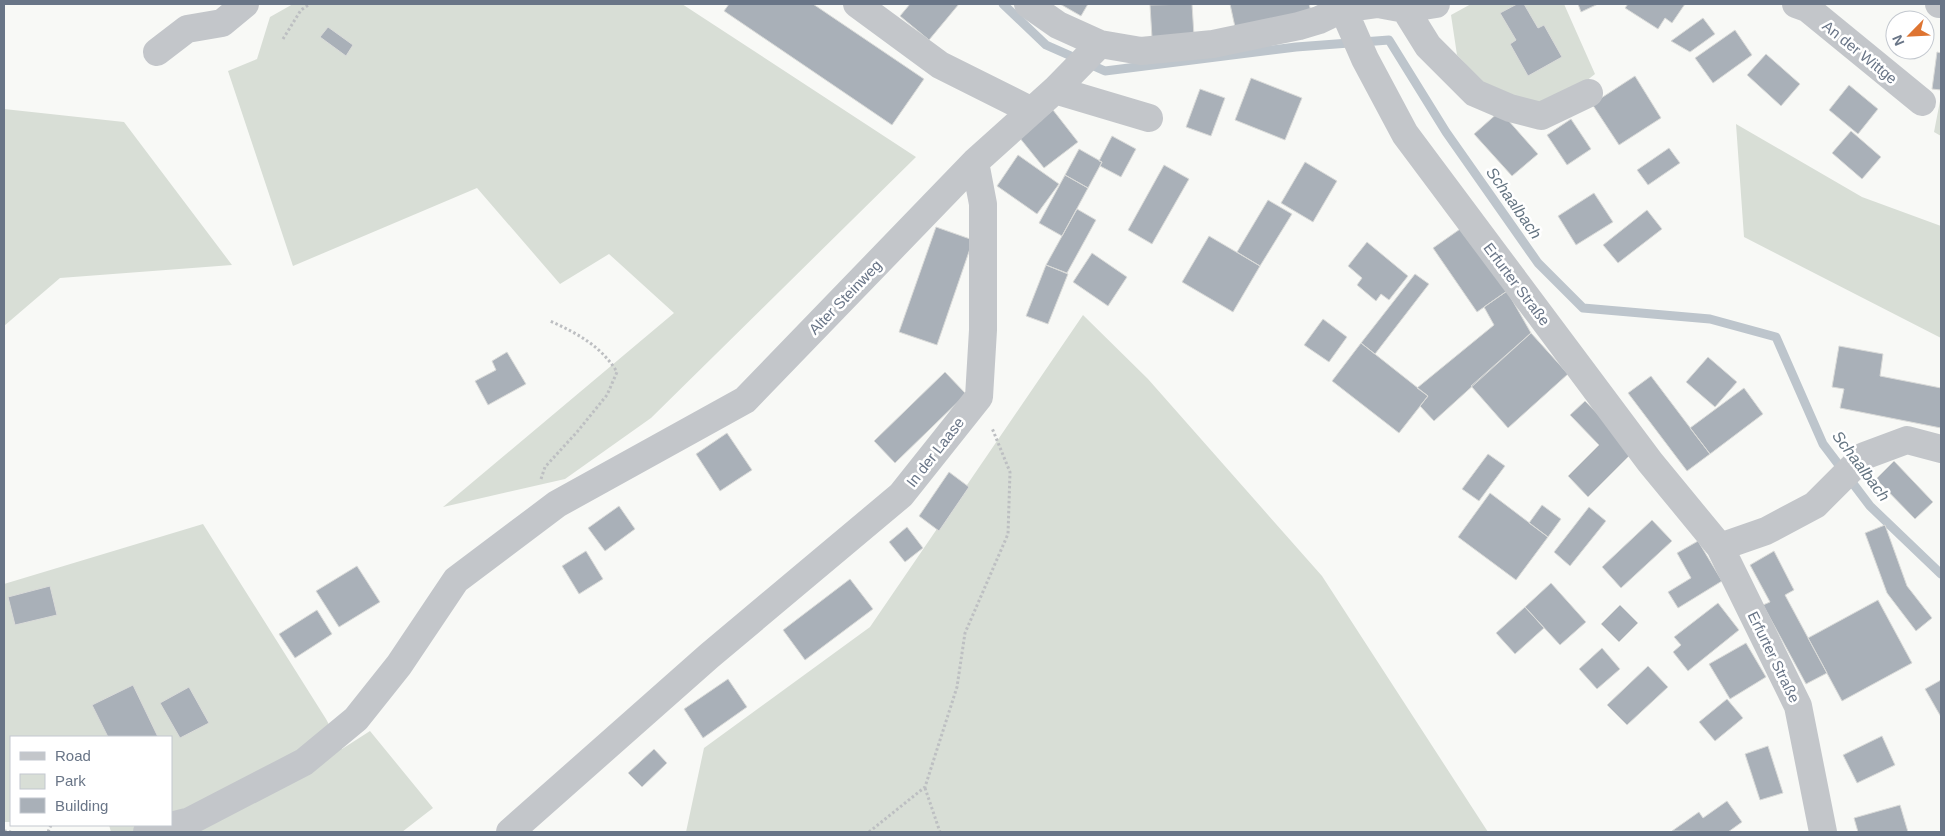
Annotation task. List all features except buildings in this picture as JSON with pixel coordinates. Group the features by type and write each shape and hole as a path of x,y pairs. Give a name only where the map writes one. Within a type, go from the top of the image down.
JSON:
{"street":[{"path":"157,52 187,29 222,23 245,4"},
{"path":"857,4 940,66 1032,111"},
{"path":"1029,4 1095,49 1141,52 1214,44 1345,15 1378,4 1404,10 1436,4"},
{"name":"An der Wittge","path":"1796,4 1807,8 1922,102"},
{"path":"1404,10 1428,46 1475,94 1510,108 1541,116 1588,92"},
{"name":"Erfurter Straße","path":"1345,15 1365,59 1405,134 1650,462 1720,547 1798,706 1823,832"},
{"name":"Alter Steinweg","path":"172,825 190,820 304,762 356,719 399,665 456,580 557,504 745,400 975,162 1060,85 1095,49"},
{"path":"1060,85 1149,118"},
{"path":"975,162 983,204 983,330 979,397"},
{"name":"In der Laase","path":"510,832 709,656 901,495 979,397"},
{"path":"1720,547 1766,531 1815,504 1864,456 1907,440 1941,449"},
{"name":"Alter Steinweg","path":"147,832 168,826"}],"path":[{"path":"283,39 301,10 310,4"},
{"path":"539,484 545,466 577,432 607,395 617,372 608,357 579,334 550,321"},
{"path":"869,832 925,787 957,687 965,633 1008,534 1010,472 979,397"},
{"path":"925,787 940,832"},
{"path":"4,831 11,832"}],"green space":[{"path":"293,4 682,4 916,157 651,418 565,479 443,507 674,313 609,254 560,284 477,188 293,266 228,71 257,59 270,17"},
{"path":"1471,4 1564,4 1595,74 1566,97 1533,105 1487,87 1457,55 1451,15"},
{"path":"1941,96 1941,136 1934,132"},
{"path":"4,109 124,122 232,265 60,278 4,326"},
{"path":"1736,124 1862,197 1941,226 1941,338 1744,237"},
{"path":"1083,315 1148,379 1322,576 1488,832 686,832 704,748 870,627"},
{"path":"203,524 326,719 342,749 370,731 433,808 402,832 111,832 109,826 172,826 172,736 10,736 10,822 4,822 4,584"}],"waterway":[{"name":"Schaalbach","path":"1003,4 1046,45 1105,71 1296,47 1389,40 1446,132 1538,263 1583,308 1710,319 1776,337 1823,444 1870,506 1941,574"}]}
